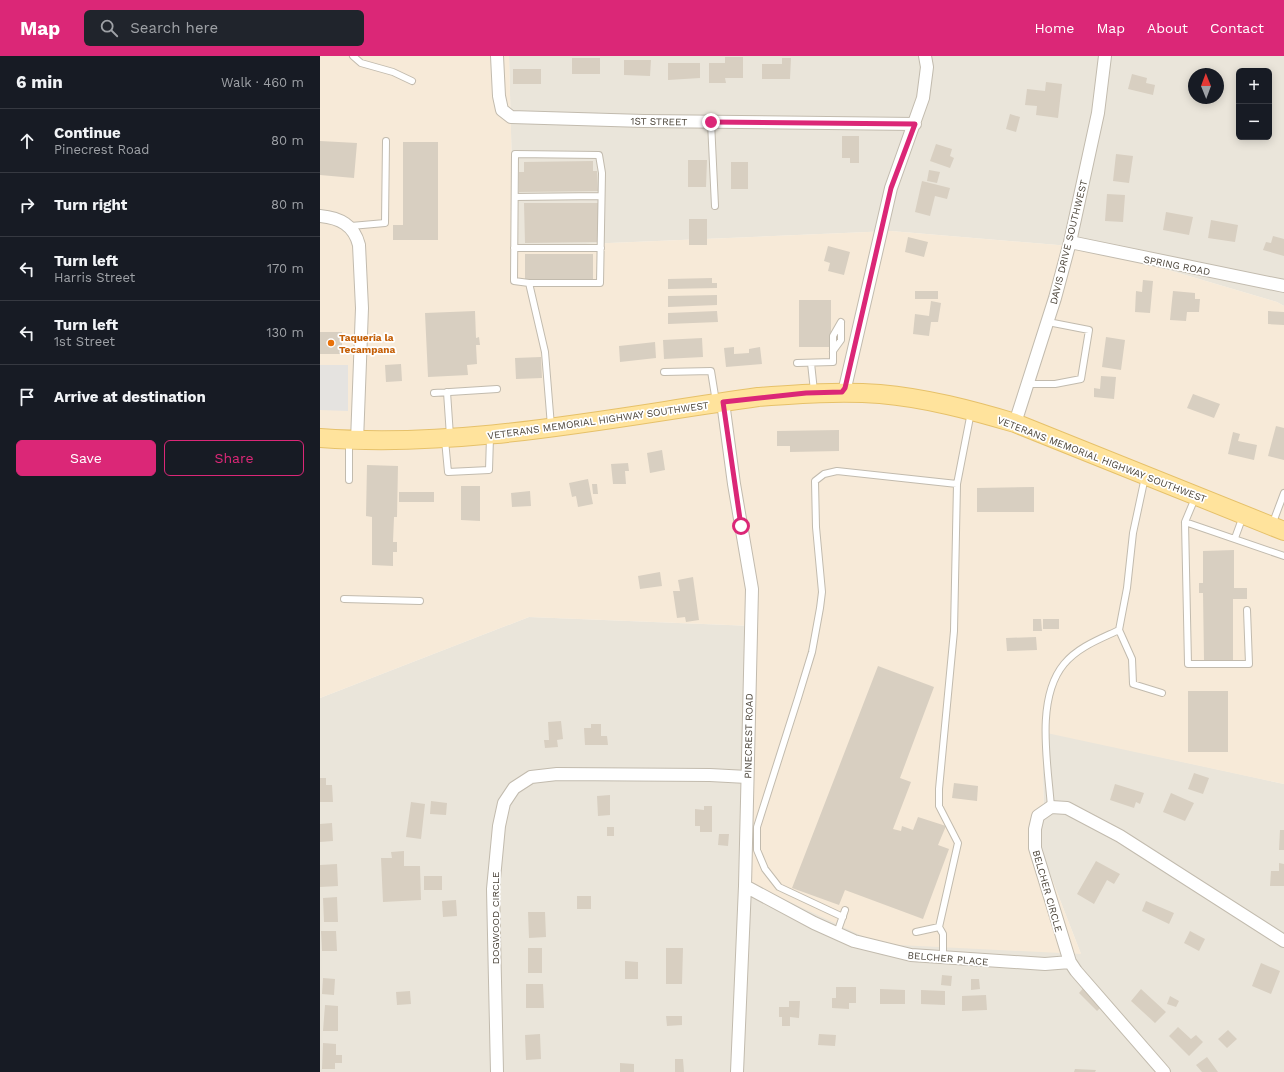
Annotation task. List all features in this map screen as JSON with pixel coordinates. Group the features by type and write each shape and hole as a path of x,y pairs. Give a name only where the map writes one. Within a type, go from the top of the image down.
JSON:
{"main road":[{"name":"VETERANS MEMORIAL HIGHWAY SOUTHWEST","path":"320,438 353,440 448,439 490,436 720,402 814,393 842,392 882,394 971,410 1015,424 1278,529"}],"street":[{"name":"1ST STREET","path":"497,56 499,96 502,110 511,117 711,122 915,124"},
{"path":"842,392 845,388 891,188 923,98 927,67 925,56"},
{"name":"DAVIS DRIVE SOUTHWEST","path":"1015,424 1048,322 1070,242 1098,113 1106,61 1105,56"},
{"path":"320,216 339,219 351,226 357,235 359,245 362,308 353,440"},
{"name":"SPRING ROAD","path":"1070,242 1284,286"},
{"name":"PINECREST ROAD","path":"720,402 752,589 745,886 737,1072"},
{"name":"DOGWOOD CIRCLE","path":"497,1072 493,889 499,826 504,802 514,788 531,777 557,774 710,775 747,777"},
{"path":"1051,808 1067,808 1120,836 1284,941"},
{"name":"BELCHER CIRCLE","path":"1051,808 1038,816 1035,829 1035,848 1070,962 1076,971 1164,1072"},
{"name":"BELCHER PLACE","path":"745,886 854,941 911,955 1045,964 1070,962"}],"lane":[{"path":"353,56 361,63 393,72 412,81"},
{"path":"711,122 715,206"},
{"path":"351,226 385,224 386,141"},
{"path":"515,154 599,155 602,173 601,196 600,283 528,283 514,281 515,154"},
{"path":"515,197 601,196"},
{"path":"514,248 601,248"},
{"path":"528,283 545,352 551,427"},
{"path":"1028,384 1055,384 1081,379 1089,330 1048,322"},
{"path":"797,363 833,362 833,351"},
{"path":"811,363 814,393"},
{"path":"664,372 711,371 720,402"},
{"path":"434,393 497,389"},
{"path":"447,392 448,472 489,470 490,436"},
{"path":"943,958 944,934 939,927 958,843 939,806 939,789 954,632 957,484 971,410"},
{"path":"349,480 353,440"},
{"path":"843,917 779,887 765,869 758,850 757,827 812,652 820,608 822,592 816,527 815,481 824,474 837,471 957,484"},
{"path":"1145,475 1133,533 1127,588 1119,630 1132,659 1133,684 1162,693"},
{"path":"1278,529 1284,493"},
{"path":"1196,496 1186,522 1188,664 1249,664 1247,610"},
{"path":"1236,538 1244,515"},
{"path":"1186,522 1236,538 1284,556"},
{"path":"344,598 420,601"},
{"path":"1051,808 1046,747 1046,703 1053,681 1064,664 1084,647 1119,630"},
{"path":"837,933 845,910"},
{"path":"916,932 939,927"}],"shaded area":[{"path":"320,56 509,56 514,247 891,231 1094,248 1277,302 1284,306 1284,784 1042,732 1044,815 1038,843 1081,954 879,944 752,884 753,626 529,617 320,698"},
{"path":"509,56 1284,56 1284,306 1277,302 1094,248 891,231 514,247"},
{"path":"320,365 348,365 348,411 320,410"},
{"path":"529,617 753,626 1081,954 1038,843 1044,815 1042,731 1284,784 1284,1072 320,1072 320,698"}],"building":[{"path":"725,57 743,57 743,78 725,78 726,83 709,83 709,63 725,63"},
{"path":"572,58 600,58 600,74 572,74"},
{"path":"782,58 791,58 790,79 762,79 762,64 782,64"},
{"path":"624,60 651,60 650,76 624,75"},
{"path":"668,63 700,63 700,78 668,80"},
{"path":"513,69 541,69 541,84 513,84"},
{"path":"1132,74 1147,78 1146,83 1155,85 1153,95 1128,89"},
{"path":"1046,82 1062,84 1058,118 1036,115 1037,106 1025,105 1027,89 1045,91"},
{"path":"1010,114 1020,117 1016,132 1006,129"},
{"path":"842,136 859,136 859,163 850,163 850,158 842,158"},
{"path":"320,141 357,143 354,178 320,175"},
{"path":"403,142 438,142 438,240 393,240 393,225 403,225"},
{"path":"936,144 952,149 950,156 954,158 950,168 930,161"},
{"path":"1116,154 1133,156 1129,183 1113,181"},
{"path":"688,160 707,160 706,187 688,187"},
{"path":"593,161 593,171 597,171 598,191 519,192 519,172 524,172 524,162"},
{"path":"731,162 748,162 748,189 731,189"},
{"path":"929,170 940,172 937,183 927,181"},
{"path":"922,181 950,188 947,199 935,196 930,216 915,212"},
{"path":"1107,194 1125,195 1123,222 1105,221"},
{"path":"524,203 598,203 598,242 525,243"},
{"path":"1166,212 1193,217 1189,235 1163,230"},
{"path":"689,219 707,219 707,245 689,245"},
{"path":"1211,220 1238,225 1235,242 1208,238"},
{"path":"1273,236 1284,239 1284,256 1263,250 1266,242 1271,243"},
{"path":"908,237 928,242 924,257 905,252"},
{"path":"828,246 850,252 844,275 828,271 830,263 824,261"},
{"path":"525,254 593,254 593,279 525,279"},
{"path":"712,278 712,283 717,283 717,288 668,289 668,279"},
{"path":"1143,280 1153,281 1150,313 1135,312 1136,291 1142,292"},
{"path":"915,291 938,291 938,299 915,299"},
{"path":"1173,291 1195,293 1195,299 1200,299 1199,312 1187,312 1186,321 1170,320"},
{"path":"717,295 717,305 668,307 668,296"},
{"path":"799,300 831,300 831,347 799,347"},
{"path":"931,301 941,303 938,322 931,322 929,336 913,334 915,314 929,316"},
{"path":"475,311 476,338 479,337 480,345 476,345 477,364 467,365 468,375 428,377 425,313"},
{"path":"717,311 718,322 668,324 668,313"},
{"path":"1268,311 1284,312 1284,325 1268,324"},
{"name":"Taqueria la Tecampana","path":"320,332 342,332 342,354 320,354"},
{"path":"1106,337 1125,340 1121,370 1102,367"},
{"path":"702,338 703,357 664,359 663,340"},
{"path":"655,342 656,358 620,362 619,346"},
{"path":"734,347 734,354 749,353 749,349 760,347 762,364 726,367 724,348"},
{"path":"541,357 542,378 516,379 515,358"},
{"path":"401,364 402,381 386,382 385,365"},
{"path":"1101,376 1116,377 1114,399 1094,397 1094,388 1100,389"},
{"path":"1193,394 1220,404 1214,418 1187,408"},
{"path":"1276,426 1284,428 1284,460 1268,456"},
{"path":"839,430 839,451 790,452 790,446 777,446 777,431"},
{"path":"1233,432 1240,434 1238,441 1257,445 1254,460 1228,454"},
{"path":"662,450 665,470 650,473 647,453"},
{"path":"628,463 629,471 625,471 626,484 613,484 611,464"},
{"path":"367,465 398,466 397,517 394,517 393,542 397,542 397,552 393,552 393,566 372,565 372,517 366,516"},
{"path":"588,479 593,504 578,507 576,496 572,497 569,483"},
{"path":"592,484 597,484 598,494 593,494"},
{"path":"461,486 480,486 480,521 461,520"},
{"path":"1034,487 1034,512 977,512 977,488"},
{"path":"530,491 531,506 512,507 511,493"},
{"path":"399,492 434,492 434,502 399,502"},
{"path":"1234,550 1234,588 1247,588 1247,599 1233,599 1233,660 1204,660 1203,593 1199,593 1199,583 1203,583 1203,551"},
{"path":"660,572 662,586 640,589 638,576"},
{"path":"693,577 699,620 686,622 685,617 677,618 673,591 680,591 678,580"},
{"path":"1033,619 1041,619 1042,631 1033,631"},
{"path":"1043,619 1059,619 1059,629 1043,629"},
{"path":"1036,637 1037,650 1007,651 1006,638"},
{"path":"878,666 934,687 900,778 911,782 893,829 901,831 902,826 913,830 918,817 946,826 938,845 949,849 923,919 845,890 839,905 792,888"},
{"path":"1188,691 1228,691 1228,752 1188,752"},
{"path":"561,721 563,739 557,740 558,747 545,748 544,740 549,740 548,722"},
{"path":"591,724 601,724 601,736 607,736 608,745 585,745 584,728 591,728"},
{"path":"1194,773 1209,778 1203,794 1188,789"},
{"path":"320,778 326,778 326,785 332,785 333,802 320,802"},
{"path":"954,783 978,786 977,801 952,798"},
{"path":"1115,784 1144,793 1140,804 1136,802 1134,808 1110,800"},
{"path":"1171,793 1194,803 1185,821 1163,812"},
{"path":"610,795 610,815 598,816 597,796"},
{"path":"431,801 447,803 446,815 430,814"},
{"path":"411,802 425,804 421,839 406,837"},
{"path":"704,806 712,806 712,832 700,832 700,826 695,826 695,809 704,810"},
{"path":"332,823 333,841 320,842 320,824"},
{"path":"607,827 614,827 614,836 607,836"},
{"path":"1280,830 1284,830 1284,850 1279,850"},
{"path":"719,834 729,834 728,846 718,845"},
{"path":"404,851 404,866 420,866 421,900 383,902 381,858 392,858 391,852"},
{"path":"1096,861 1120,874 1114,884 1107,880 1094,904 1077,894"},
{"path":"1279,863 1284,864 1284,886 1270,886 1271,871 1279,871"},
{"path":"337,864 338,886 320,887 320,865"},
{"path":"424,876 442,876 442,890 424,890"},
{"path":"577,896 591,896 591,909 577,909"},
{"path":"337,897 338,922 324,922 323,898"},
{"path":"456,900 457,916 443,917 442,901"},
{"path":"1146,901 1174,913 1169,924 1142,911"},
{"path":"528,912 545,912 546,937 529,938"},
{"path":"321,931 336,931 337,951 322,951"},
{"path":"1190,931 1205,939 1199,951 1184,943"},
{"path":"528,948 542,948 542,973 528,973"},
{"path":"666,948 683,948 682,984 666,984"},
{"path":"625,961 638,962 638,979 625,979"},
{"path":"1261,963 1280,971 1271,994 1252,986"},
{"path":"942,975 952,976 951,986 941,985"},
{"path":"323,978 335,979 334,995 322,994"},
{"path":"971,979 979,979 980,989 971,990"},
{"path":"526,984 543,984 544,1008 526,1008"},
{"path":"1085,986 1103,1005 1097,1011 1079,993"},
{"path":"836,987 856,987 856,1003 849,1003 849,1009 832,1008 832,998 836,998"},
{"path":"880,989 905,990 905,1004 880,1004"},
{"path":"1141,989 1166,1012 1155,1023 1131,1001"},
{"path":"921,990 945,991 945,1005 921,1004"},
{"path":"410,991 411,1004 397,1005 396,992"},
{"path":"986,995 987,1010 962,1011 962,996"},
{"path":"1170,996 1179,1001 1176,1007 1167,1004"},
{"path":"789,1001 800,1001 799,1018 790,1017 790,1026 782,1026 782,1017 779,1017 779,1007 789,1007"},
{"path":"325,1005 338,1006 338,1031 323,1031"},
{"path":"666,1016 682,1016 682,1025 667,1026"},
{"path":"1178,1027 1191,1039 1196,1035 1203,1042 1189,1056 1169,1036"},
{"path":"1228,1030 1237,1039 1227,1048 1218,1039"},
{"path":"540,1034 541,1059 526,1060 525,1035"},
{"path":"819,1034 836,1035 835,1046 818,1045"},
{"path":"323,1043 336,1044 336,1055 342,1055 342,1063 335,1063 335,1069 322,1069"},
{"path":"1207,1057 1218,1072 1202,1072 1196,1065"},
{"path":"675,1059 683,1059 684,1072 675,1072"},
{"path":"620,1063 634,1064 634,1072 620,1072"},
{"path":"1075,1069 1096,1070 1095,1072 1074,1072"}],"place":[{"name":"Taqueria la Tecampana","path":"331,343"}],"route":[{"path":"711,122 791,124 915,124 891,188 883,217 869,287 845,388 842,392 758,397 723,402 741,526"}]}
